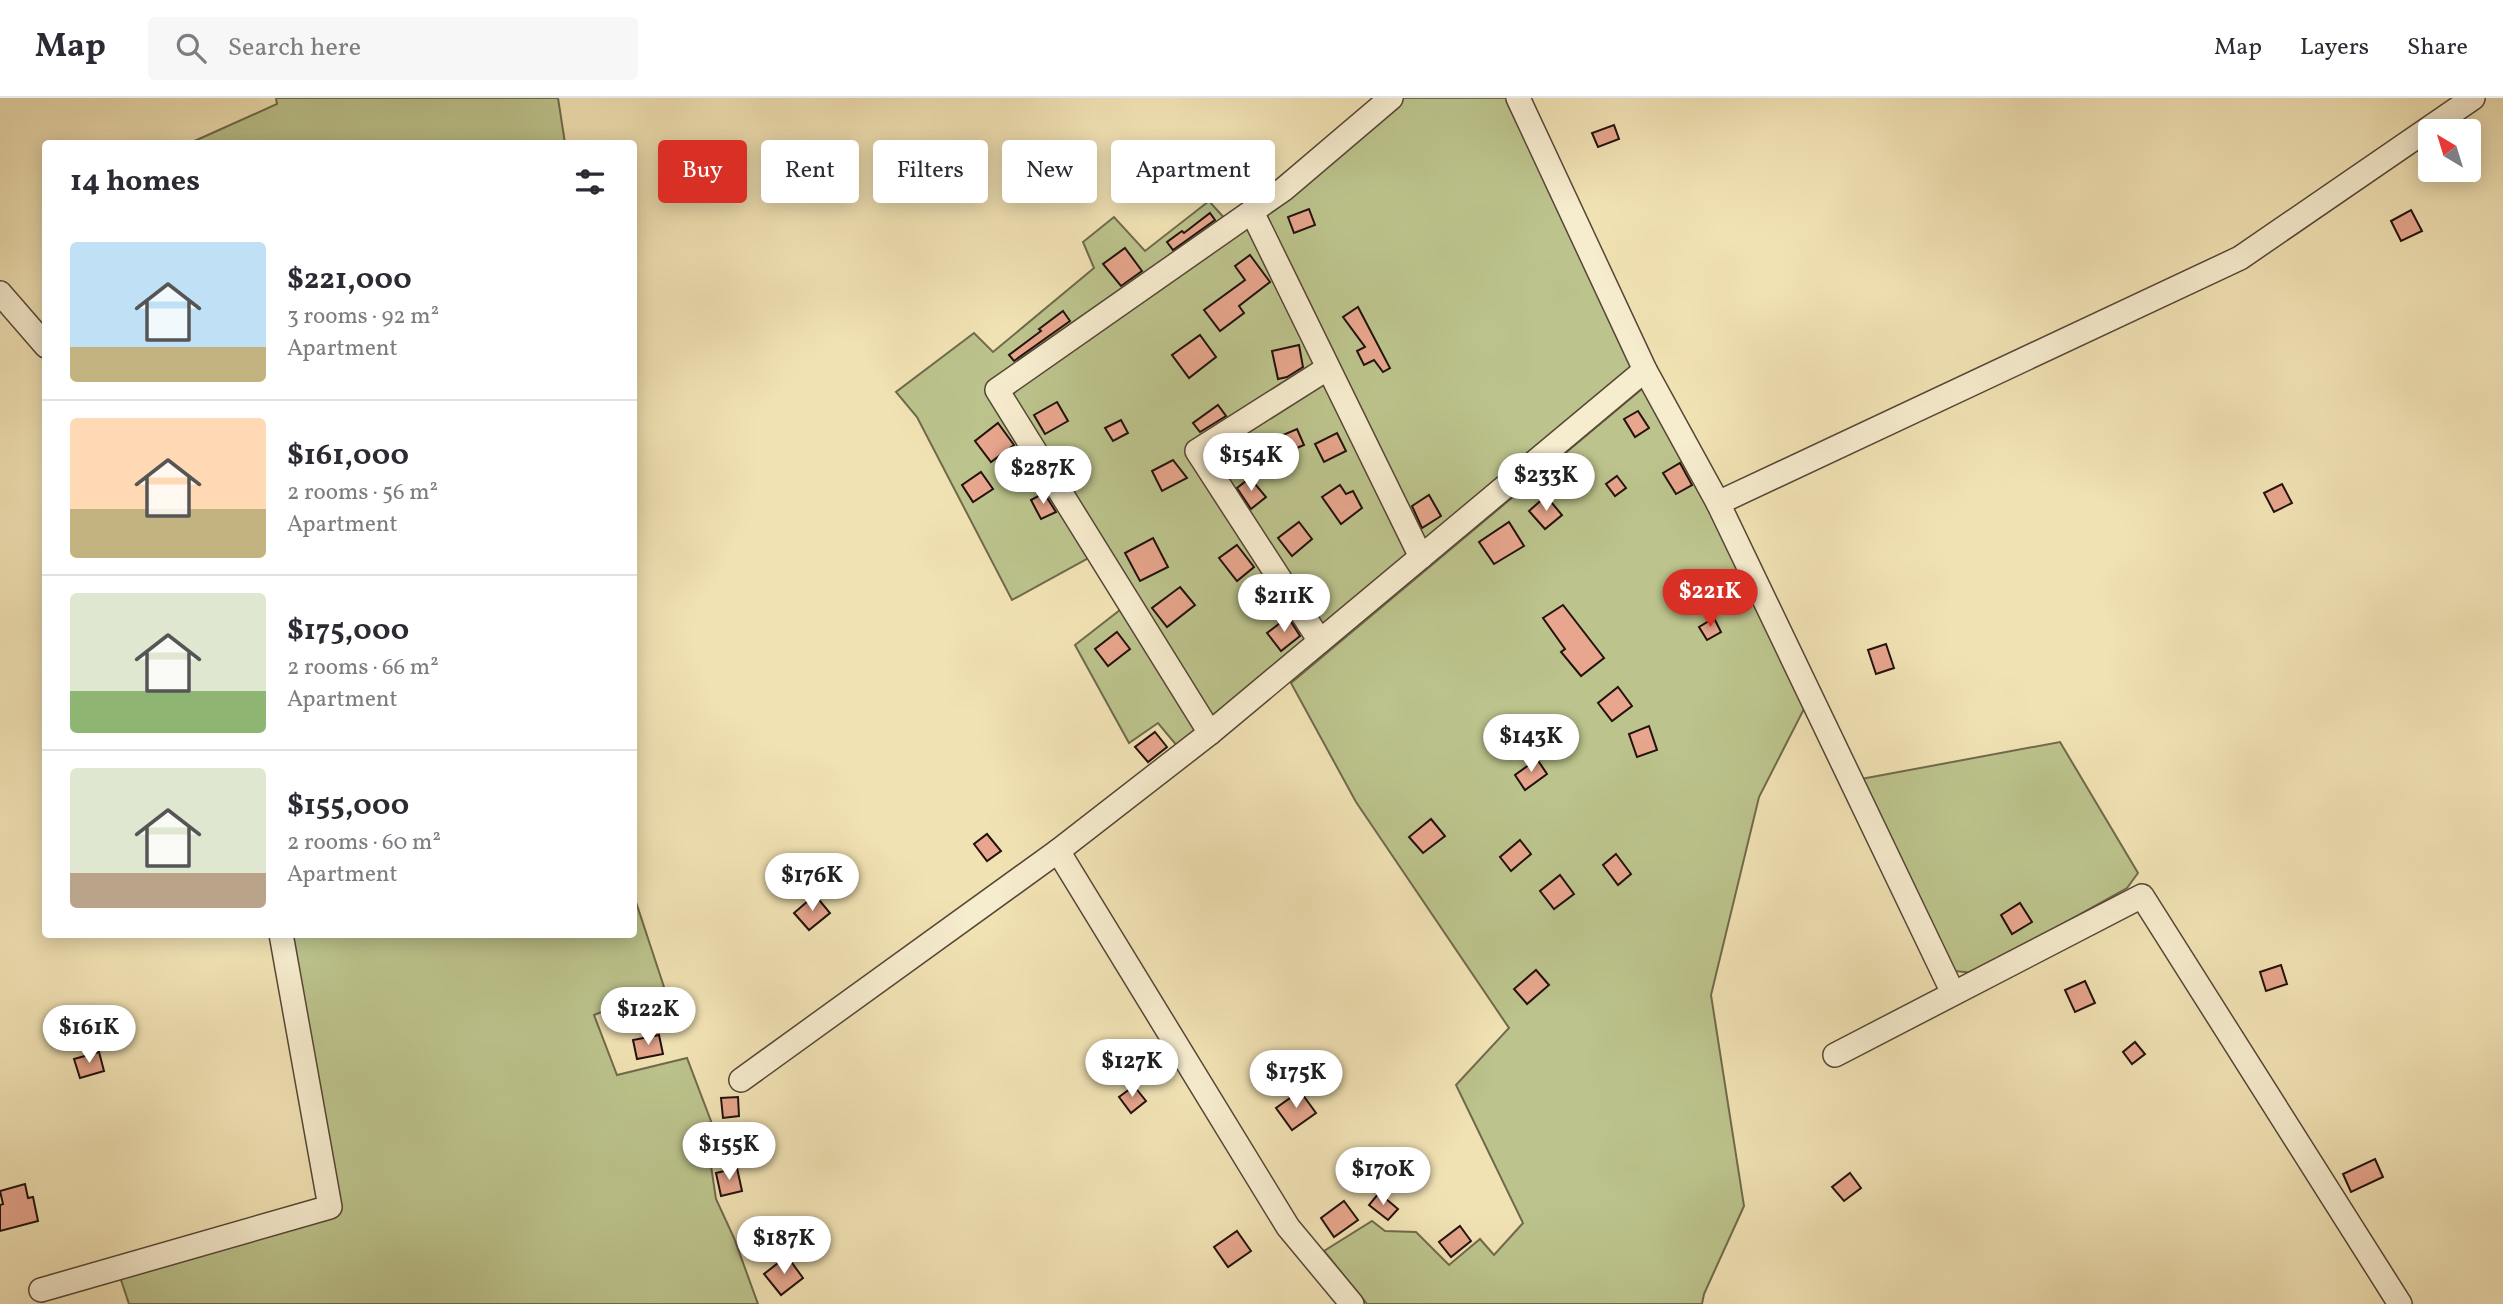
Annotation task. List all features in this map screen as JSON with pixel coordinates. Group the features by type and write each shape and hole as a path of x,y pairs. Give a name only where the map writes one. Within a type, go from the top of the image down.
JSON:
{"street":[{"path":"1210,733 998,390 1284,189 1391,98"},
{"path":"1518,98 1645,370 1718,503 1953,993"},
{"path":"1718,503 2240,258 2473,98"},
{"path":"1252,212 1420,557"},
{"path":"0,293 42,341"},
{"path":"1320,641 1197,451 1328,368"},
{"path":"741,1080 1058,851 1210,733 1645,370"},
{"path":"1058,851 1289,1227 1352,1304"},
{"path":"1835,1055 2142,896 2400,1304"},
{"path":"41,1290 330,1207 282,938"}],"green space":[{"path":"276,98 558,98 565,140 197,140 277,104"},
{"path":"1378,98 1512,98 1634,366 1178,747 1158,723 1129,743 1075,645 1125,606 1092,556 1012,600 917,417 896,392 974,333 993,352 1094,268 1083,242 1114,217 1145,251 1206,203 1211,203 1227,221 1249,203 1275,203 1275,182"},
{"path":"1643,388 1690,465 1806,705 1759,797 1711,995 1744,1206 1704,1294 1702,1304 1367,1304 1324,1251 1372,1221 1385,1231 1416,1232 1449,1265 1480,1239 1494,1255 1523,1223 1456,1085 1509,1028 1356,802 1291,683"},
{"path":"2060,742 2138,873 2127,888 1974,973 1955,971 1861,779"},
{"path":"637,905 664,987 594,1015 617,1075 687,1058 725,1158 711,1166 716,1199 734,1238 758,1304 129,1304 120,1277 340,1213 291,938 637,938"}],"building":[{"path":"1614,125 1619,139 1598,147 1592,133"},
{"path":"1309,209 1315,225 1294,233 1288,217"},
{"path":"2411,210 2422,231 2401,241 2391,221"},
{"path":"1210,213 1215,220 1173,250 1167,242"},
{"path":"1125,248 1142,271 1121,286 1103,264"},
{"path":"1250,255 1270,282 1239,306 1244,313 1220,331 1204,310 1245,280 1235,266"},
{"path":"1358,307 1390,368 1383,372 1374,360 1364,365 1357,351 1365,347 1343,317"},
{"path":"1063,311 1070,321 1014,361 1009,355"},
{"path":"1200,335 1216,357 1189,378 1172,355"},
{"path":"1299,345 1303,367 1278,379 1272,351"},
{"path":"1057,402 1068,421 1045,434 1034,415"},
{"path":"1218,405 1226,416 1200,432 1193,423"},
{"path":"1638,411 1649,428 1635,437 1624,419"},
{"path":"1121,420 1128,433 1113,441 1105,428"},
{"path":"998,423 1014,445 991,462 975,441"},
{"path":"1297,429 1304,445 1283,454 1276,438"},
{"path":"1337,433 1346,451 1324,462 1315,444"},
{"path":"1173,460 1187,478 1162,491 1152,471"},
{"path":"1680,463 1692,485 1676,494 1663,473"},
{"path":"981,472 993,489 973,502 962,485"},
{"path":"1617,476 1626,488 1615,496 1606,484"},
{"path":"1250,478 1266,497 1251,509 1237,488"},
{"path":"2282,484 2292,503 2274,512 2264,493"},
{"path":"1340,485 1346,494 1353,491 1362,508 1341,524 1322,497"},
{"path":"1044,493 1056,512 1041,519 1031,500"},
{"path":"1429,495 1441,516 1422,528 1412,506"},
{"path":"1546,496 1562,515 1545,529 1529,511"},
{"path":"1299,522 1312,539 1292,556 1278,538"},
{"path":"1509,522 1524,546 1494,564 1479,542"},
{"path":"1153,538 1168,567 1140,581 1125,553"},
{"path":"1237,545 1254,567 1237,581 1219,558"},
{"path":"1180,587 1195,605 1167,627 1152,608"},
{"path":"1563,605 1604,658 1581,676 1561,652 1565,649 1543,618"},
{"path":"1288,617 1300,636 1281,651 1267,633"},
{"path":"1714,618 1721,632 1707,640 1699,627"},
{"path":"1117,632 1130,649 1108,666 1095,649"},
{"path":"1886,644 1894,668 1876,674 1868,650"},
{"path":"1618,687 1632,706 1612,721 1598,703"},
{"path":"1649,726 1657,750 1637,757 1629,734"},
{"path":"1155,732 1167,747 1148,762 1135,747"},
{"path":"1537,759 1547,774 1525,790 1515,775"},
{"path":"1431,819 1445,836 1423,853 1409,837"},
{"path":"987,834 1001,851 987,861 974,844"},
{"path":"1520,840 1531,854 1511,871 1500,857"},
{"path":"1616,854 1631,874 1618,885 1603,865"},
{"path":"1560,875 1574,894 1554,909 1540,891"},
{"path":"815,895 830,913 809,930 794,913"},
{"path":"2020,903 2032,922 2012,934 2001,915"},
{"path":"2281,965 2287,984 2266,991 2260,972"},
{"path":"1536,970 1549,985 1527,1004 1514,989"},
{"path":"2085,981 2095,1003 2075,1012 2065,990"},
{"path":"659,1035 663,1054 637,1059 633,1040"},
{"path":"2135,1042 2145,1054 2132,1064 2123,1052"},
{"path":"99,1052 104,1071 80,1078 74,1059"},
{"path":"1134,1086 1146,1101 1131,1113 1119,1097"},
{"path":"1300,1091 1316,1113 1292,1130 1276,1108"},
{"path":"738,1097 739,1116 723,1118 721,1098"},
{"path":"2375,1159 2383,1177 2351,1192 2343,1174"},
{"path":"737,1168 742,1191 721,1196 716,1173"},
{"path":"1850,1173 1861,1188 1844,1201 1832,1187"},
{"path":"25,1184 28,1198 33,1197 38,1221 0,1231 0,1205 3,1204 0,1191"},
{"path":"1379,1193 1398,1209 1388,1220 1369,1205"},
{"path":"1344,1201 1358,1220 1334,1237 1321,1218"},
{"path":"1460,1226 1471,1241 1451,1257 1439,1242"},
{"path":"1237,1231 1251,1251 1228,1267 1214,1247"},
{"path":"787,1256 803,1278 781,1295 764,1274"}]}
